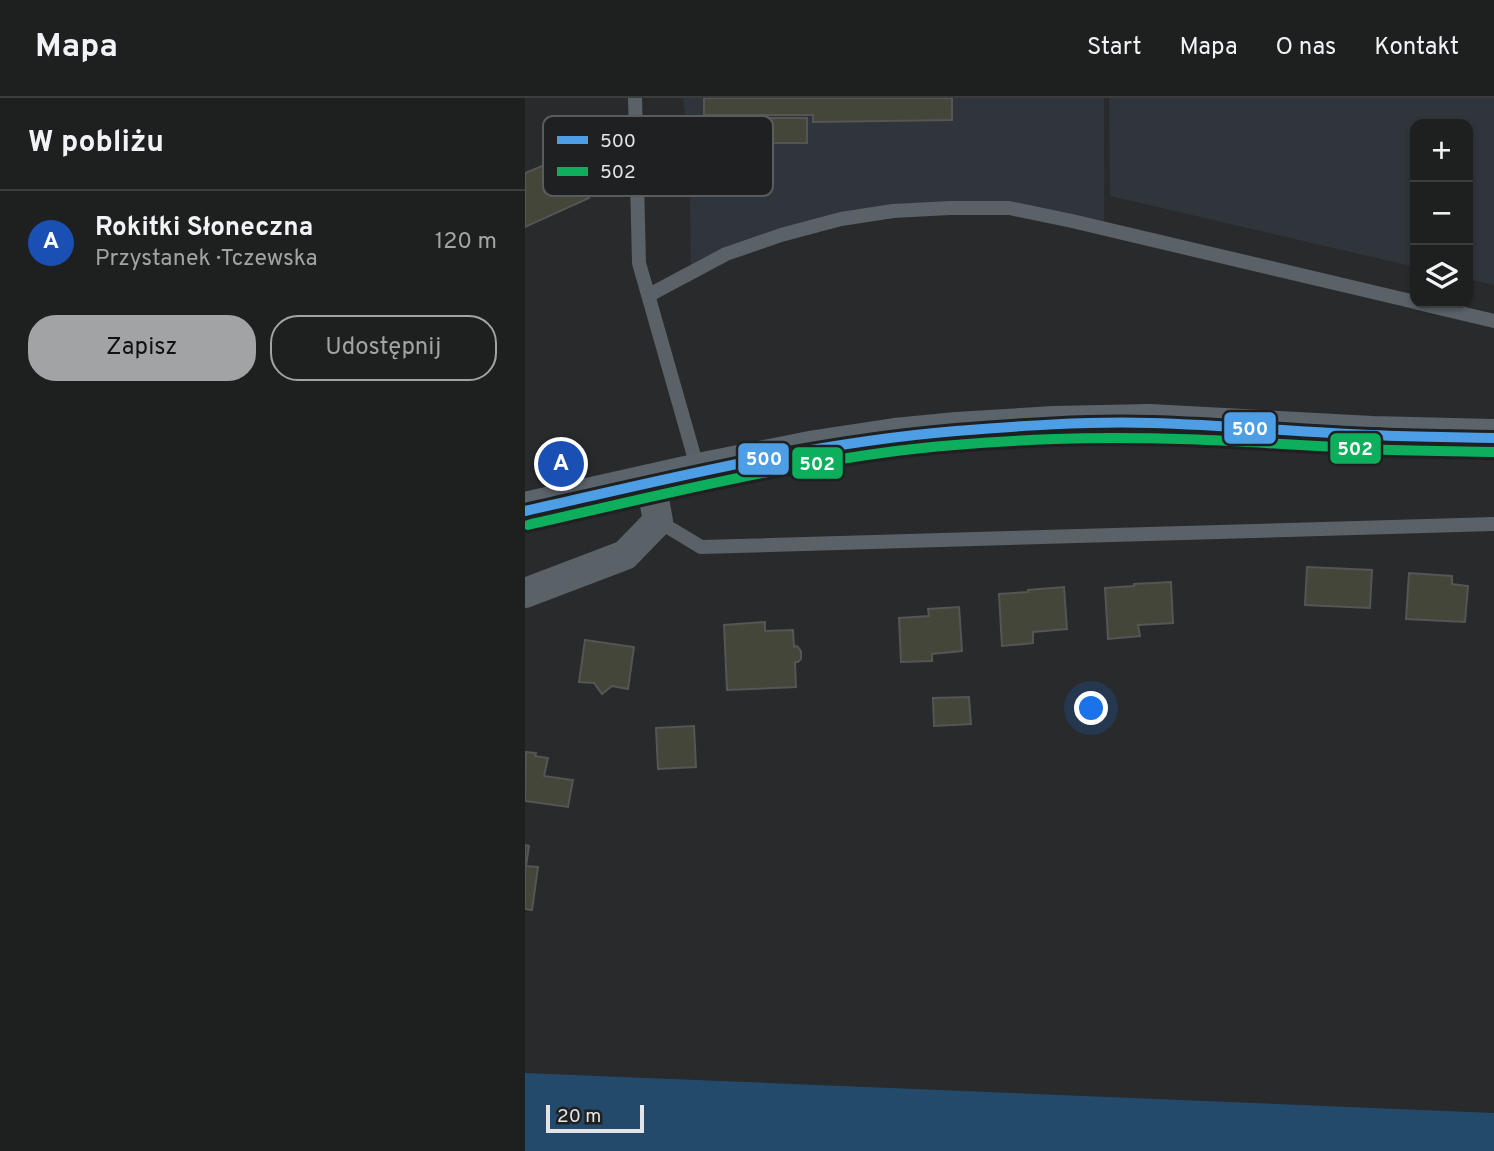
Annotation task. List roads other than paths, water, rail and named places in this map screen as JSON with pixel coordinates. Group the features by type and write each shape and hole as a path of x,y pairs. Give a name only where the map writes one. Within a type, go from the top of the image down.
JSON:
{"street":[{"path":"525,511 816,449 957,431 1149,423 1372,435 1494,438"},
{"path":"525,593 625,555 658,521 651,483"}],"lane":[{"path":"635,98 635,116"},
{"path":"637,196 639,263 699,472"},
{"path":"649,295 726,254 781,235 841,219 893,211 1009,208 1410,300"},
{"path":"1441,308 1494,321"},
{"path":"658,521 701,547 1494,524"}],"place":[{"name":"Rokitki Słoneczna","path":"561,464"}]}
